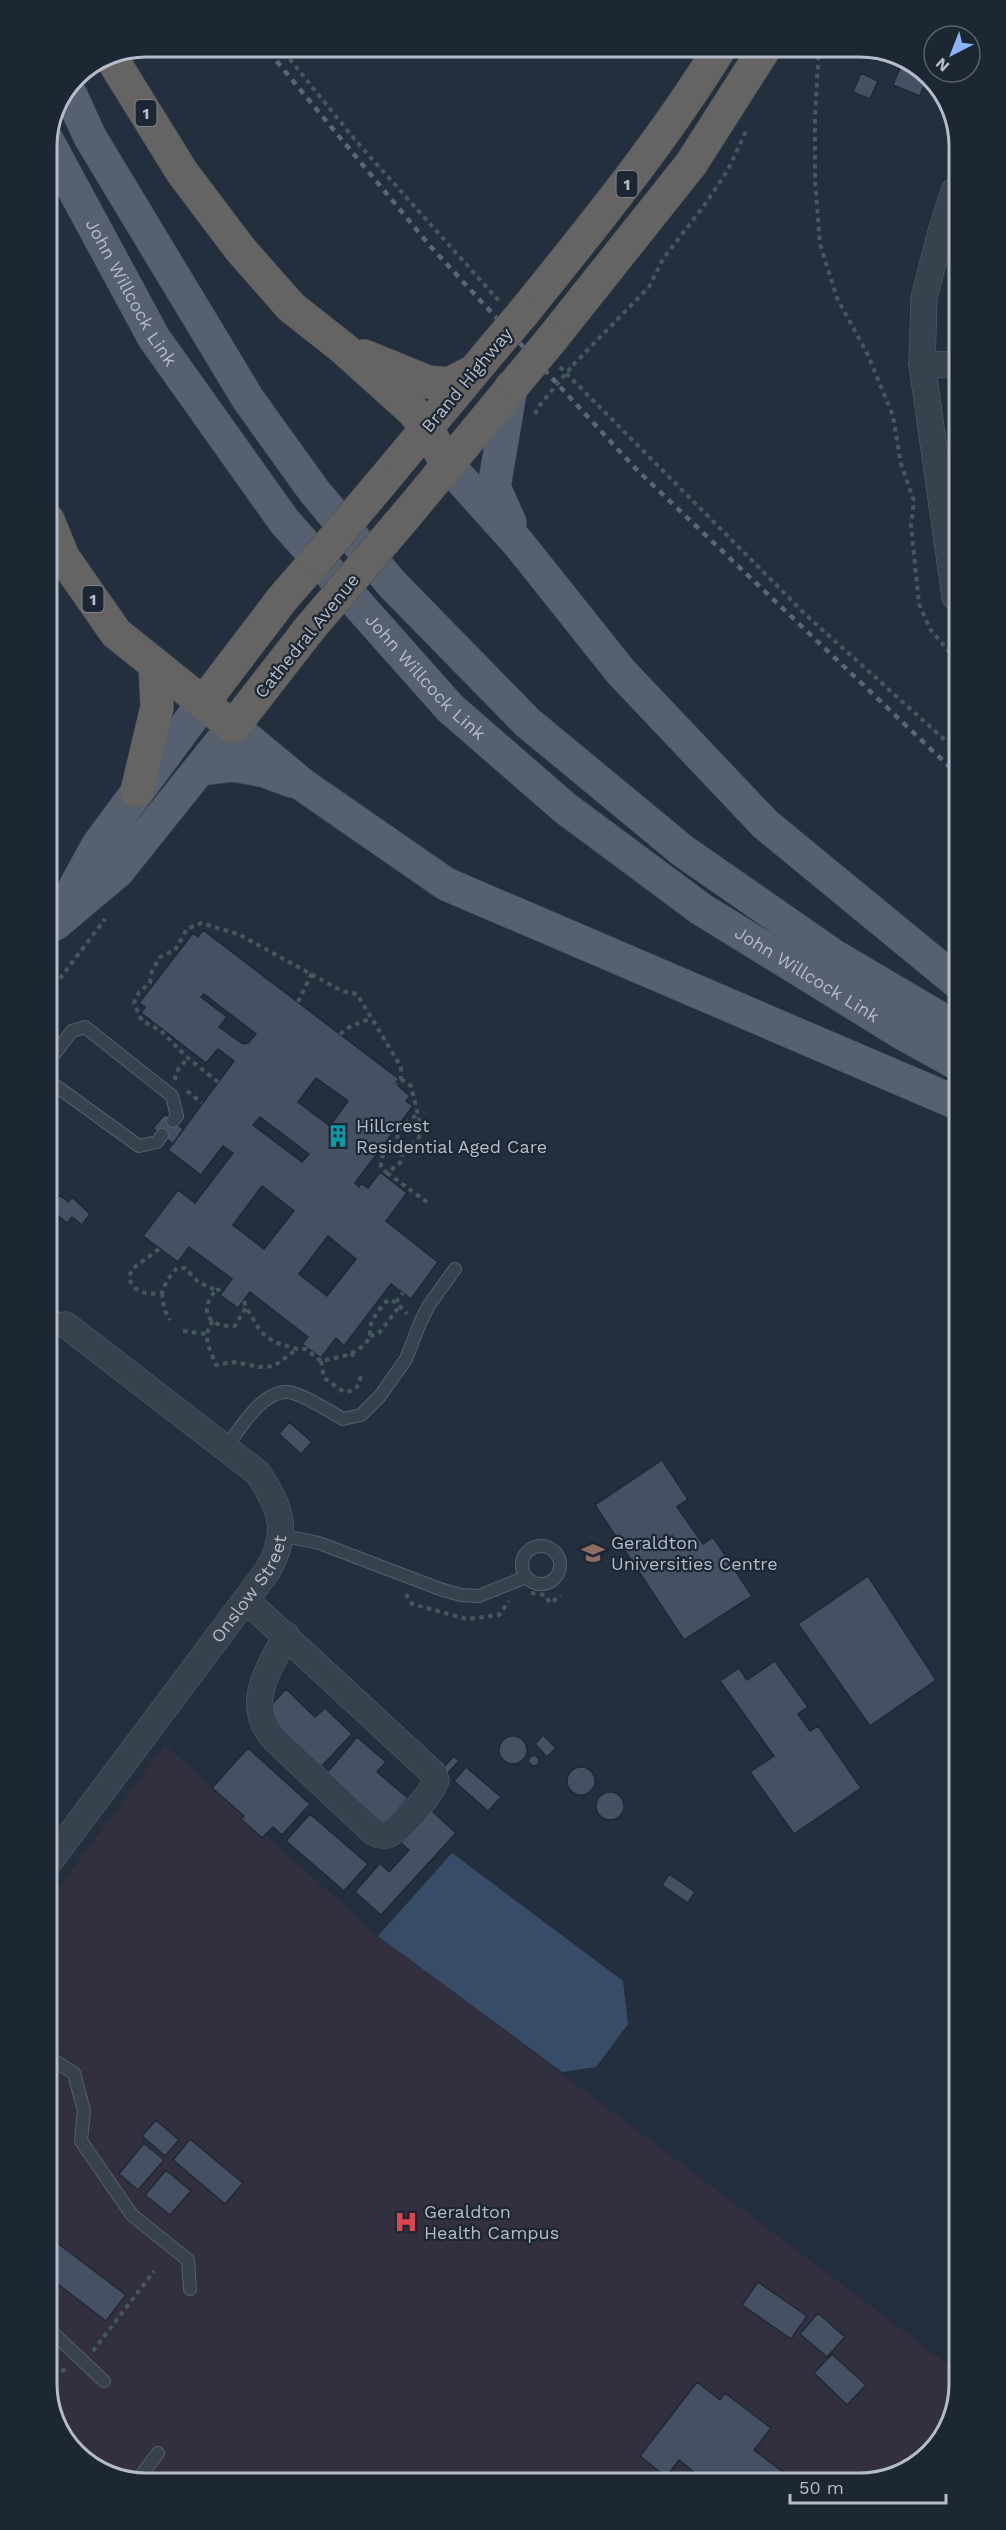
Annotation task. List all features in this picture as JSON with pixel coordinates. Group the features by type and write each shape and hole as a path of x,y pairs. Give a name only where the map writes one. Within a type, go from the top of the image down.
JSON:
{"highway":[{"name":"Brand Highway","path":"203,703 283,598 482,361 516,310 633,175 685,104 714,57"},
{"name":"1","path":"553,351 691,164 759,57"},
{"name":"1","path":"115,63 182,172 240,249 291,307 343,348 413,411 426,427"},
{"name":"1","path":"343,348 428,382 449,384 482,361"},
{"name":"Cathedral Avenue","path":"233,726 310,628 514,384 553,351"},
{"path":"426,427 447,464"},
{"name":"1","path":"57,542 63,557 116,633 233,726"},
{"path":"137,791 157,707 155,666"}],"main road":[{"name":"John Willcock Link","path":"72,98 90,137 248,399 314,491 392,584 527,722 683,851 834,956 949,1024"},
{"name":"John Willcock Link","path":"57,159 154,338 284,521 450,708 565,808 702,909 902,1033 949,1059"},
{"path":"514,384 494,487 519,544"},
{"path":"447,464 519,544 621,672 765,824 949,975"},
{"name":"Cathedral Avenue","path":"57,919 98,845 203,703"},
{"path":"233,726 303,785 446,884 949,1100"},
{"name":"Cathedral Avenue","path":"57,924 118,871 233,726"},
{"path":"200,769 233,765 265,771 303,785"}],"street":[{"path":"949,206 924,298 922,364 949,555"},
{"path":"922,364 949,365"},
{"name":"Onslow Street","path":"57,1323 258,1473 276,1499 281,1523 279,1550 268,1570 57,1852"},
{"path":"246,1600 286,1635 434,1774 436,1780 429,1794 392,1832 382,1835 373,1832 275,1740 262,1722 258,1701 268,1672 286,1635"}],"lane":[{"path":"57,1051 72,1031 85,1027 172,1096 177,1116 173,1121"},
{"path":"57,1087 139,1146 157,1142 162,1135"},
{"path":"226,1448 255,1409 268,1398 287,1392 313,1402 344,1419 361,1415 380,1396 406,1359 429,1305 455,1269"},
{"path":"280,1535 319,1542 440,1590 461,1595 479,1596 526,1576"},
{"path":"57,2063 74,2073 84,2111 81,2141 132,2215 188,2260 190,2289"},
{"path":"57,2338 104,2381"},
{"path":"143,2473 158,2453"}],"path":[{"path":"288,57 356,141 516,310"},
{"path":"818,57 815,180 820,244 837,298 868,355 893,416 901,464 914,501 911,525 919,604 930,629 949,652"},
{"path":"539,406 573,365 649,287 663,259 728,170 748,127"},
{"path":"553,351 806,615 949,744"},
{"path":"218,1082 188,1058 160,1030 142,1021 134,1003 139,992 150,983 152,971 160,957 174,950 187,929 201,923 238,934 342,991 357,994 401,1067 401,1079 396,1084"},
{"path":"298,1002 312,973"},
{"path":"340,1034 351,1026 372,1018"},
{"path":"176,1072 188,1058"},
{"path":"401,1079 411,1086 422,1131 416,1143 405,1149 391,1147 385,1150 380,1160 381,1167 427,1202"},
{"path":"387,1173 400,1163 402,1155 396,1139 400,1130 419,1113"},
{"path":"159,1249 132,1269 129,1277 135,1289 143,1293 162,1293"},
{"path":"170,1320 164,1309 162,1293 167,1280 177,1268 185,1268 198,1282 216,1290 224,1289"},
{"path":"216,1290 207,1304 206,1311 218,1325 235,1326 246,1307"},
{"path":"396,1302 403,1293"},
{"path":"370,1336 370,1326 379,1308 388,1300 396,1302 420,1323"},
{"path":"244,1301 261,1332 274,1342 297,1349 306,1349 321,1360 324,1378 344,1392 352,1392 360,1385 361,1375"},
{"path":"321,1360 351,1353 359,1348 370,1336 378,1334 399,1307"},
{"path":"213,1321 207,1329 206,1339 216,1365 234,1362 259,1367 274,1366 297,1349"},
{"path":"183,1331 206,1334"},
{"path":"351,1353 355,1358"},
{"path":"550,1603 561,1596"},
{"path":"92,2353 154,2271"},
{"path":"57,2371 73,2369"}],"shaded area":[{"name":"Geraldton Health Campus","path":"165,1745 378,1936 949,2365 947,2401 931,2438 914,2455 899,2464 877,2471 860,2473 140,2473 107,2464 92,2455 75,2438 66,2423 59,2401 57,2384 57,1890"}],"water":[{"path":"452,1853 623,1981 628,2024 596,2067 562,2072 378,1936"}],"building":[{"path":"900,67 924,84 920,96 893,85"},
{"path":"861,73 878,81 870,99 853,92"},
{"name":"Hillcrest Residential Aged Care","path":"203,930 399,1079 395,1083 410,1096 406,1101 413,1106 355,1183 359,1187 361,1183 368,1188 380,1172 407,1193 386,1221 438,1262 411,1299 391,1284 344,1346 336,1338 321,1358 302,1344 308,1337 250,1292 238,1308 220,1295 232,1279 189,1247 178,1262 143,1236 178,1190 195,1203 233,1153 223,1146 201,1175 168,1150 234,1061 218,1049 206,1063 141,1013 145,1007 139,1003 193,933 198,937","holes":["204,994 256,1034 248,1043 243,1044 219,1027 227,1017 201,997","316,1078 348,1101 330,1126 298,1102","260,1117 309,1154 302,1162 253,1125","262,1186 294,1211 264,1249 233,1225","328,1236 356,1259 327,1296 299,1274"]},
{"path":"165,1114 183,1129 173,1144 153,1128"},
{"path":"60,1195 68,1202 72,1197 90,1214 82,1225 72,1217 67,1223 57,1215 57,1199"},
{"path":"289,1422 312,1442 301,1454 279,1434"},
{"path":"662,1460 688,1499 677,1507 703,1544 713,1537 752,1596 684,1640 595,1505"},
{"path":"868,1576 936,1680 870,1726 798,1624"},
{"path":"775,1661 808,1707 798,1714 810,1731 818,1726 861,1788 794,1834 750,1772 774,1756 720,1681 739,1668 747,1680"},
{"path":"286,1689 315,1717 325,1708 352,1734 319,1769 262,1715"},
{"path":"543,1735 556,1748 547,1757 535,1744"},
{"path":"513,1736 523,1740 527,1750 523,1760 513,1764 503,1760 499,1750 503,1740"},
{"path":"357,1737 386,1762 377,1772 408,1798 385,1825 326,1774"},
{"path":"248,1748 310,1804 282,1835 273,1827 262,1838 241,1819 244,1816 212,1788"},
{"path":"535,1755 539,1759 538,1765 533,1766 528,1762 530,1757"},
{"path":"454,1756 459,1761 447,1774 442,1769"},
{"path":"466,1767 501,1797 488,1811 454,1781"},
{"path":"581,1767 591,1771 595,1781 591,1791 581,1795 571,1791 567,1781 571,1771"},
{"path":"610,1792 620,1796 624,1806 620,1816 610,1820 600,1816 596,1806 600,1796"},
{"path":"431,1810 456,1833 381,1915 355,1892 380,1863 389,1872 409,1850 401,1843"},
{"path":"310,1814 368,1864 344,1891 286,1841"},
{"path":"669,1874 695,1892 688,1903 662,1885"},
{"path":"156,2120 179,2140 165,2156 142,2136"},
{"path":"190,2139 243,2183 225,2204 173,2160"},
{"path":"144,2143 164,2160 138,2190 119,2174"},
{"path":"166,2170 191,2191 170,2215 145,2195"},
{"path":"57,2243 126,2295 106,2321 57,2284"},
{"path":"758,2282 807,2316 791,2339 742,2305"},
{"path":"818,2313 845,2337 827,2357 800,2334"},
{"path":"832,2354 866,2385 847,2405 814,2373"},
{"path":"697,2382 720,2400 725,2393 771,2428 754,2450 783,2472 695,2473 679,2460 669,2473 661,2473 640,2456"}],"railway":[{"path":"273,57 431,247 636,469 949,766"}],"place":[{"name":"Hillcrest Residential Aged Care","path":"338,1136"},
{"name":"Geraldton Universities Centre","path":"593,1553"},
{"name":"Geraldton Health Campus","path":"406,2222"}]}
